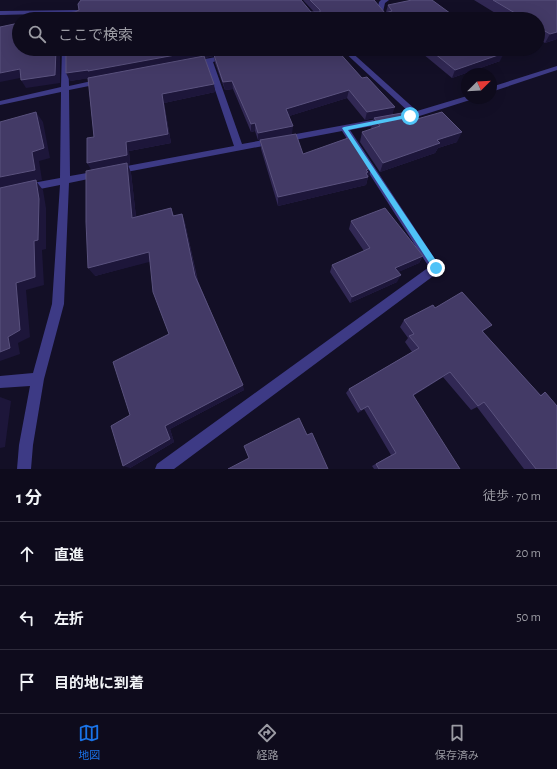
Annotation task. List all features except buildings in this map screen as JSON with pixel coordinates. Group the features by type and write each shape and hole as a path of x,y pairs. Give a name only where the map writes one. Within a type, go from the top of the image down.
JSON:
{"street":[{"path":"380,12 382,2 386,0"},
{"path":"38,12 77,11 82,6"},
{"path":"0,13 12,13"},
{"path":"24,469 26,445 38,379 58,304 65,180 65,56"},
{"path":"186,65 232,56"},
{"path":"352,56 416,114"},
{"path":"209,60 240,148"},
{"path":"497,88 557,68"},
{"path":"0,103 111,79"},
{"path":"0,194 65,180 416,114 461,100"},
{"path":"162,469 436,268 344,128"},
{"path":"0,382 38,379"}],"route":[{"path":"410,116 344,128 436,268"}]}
